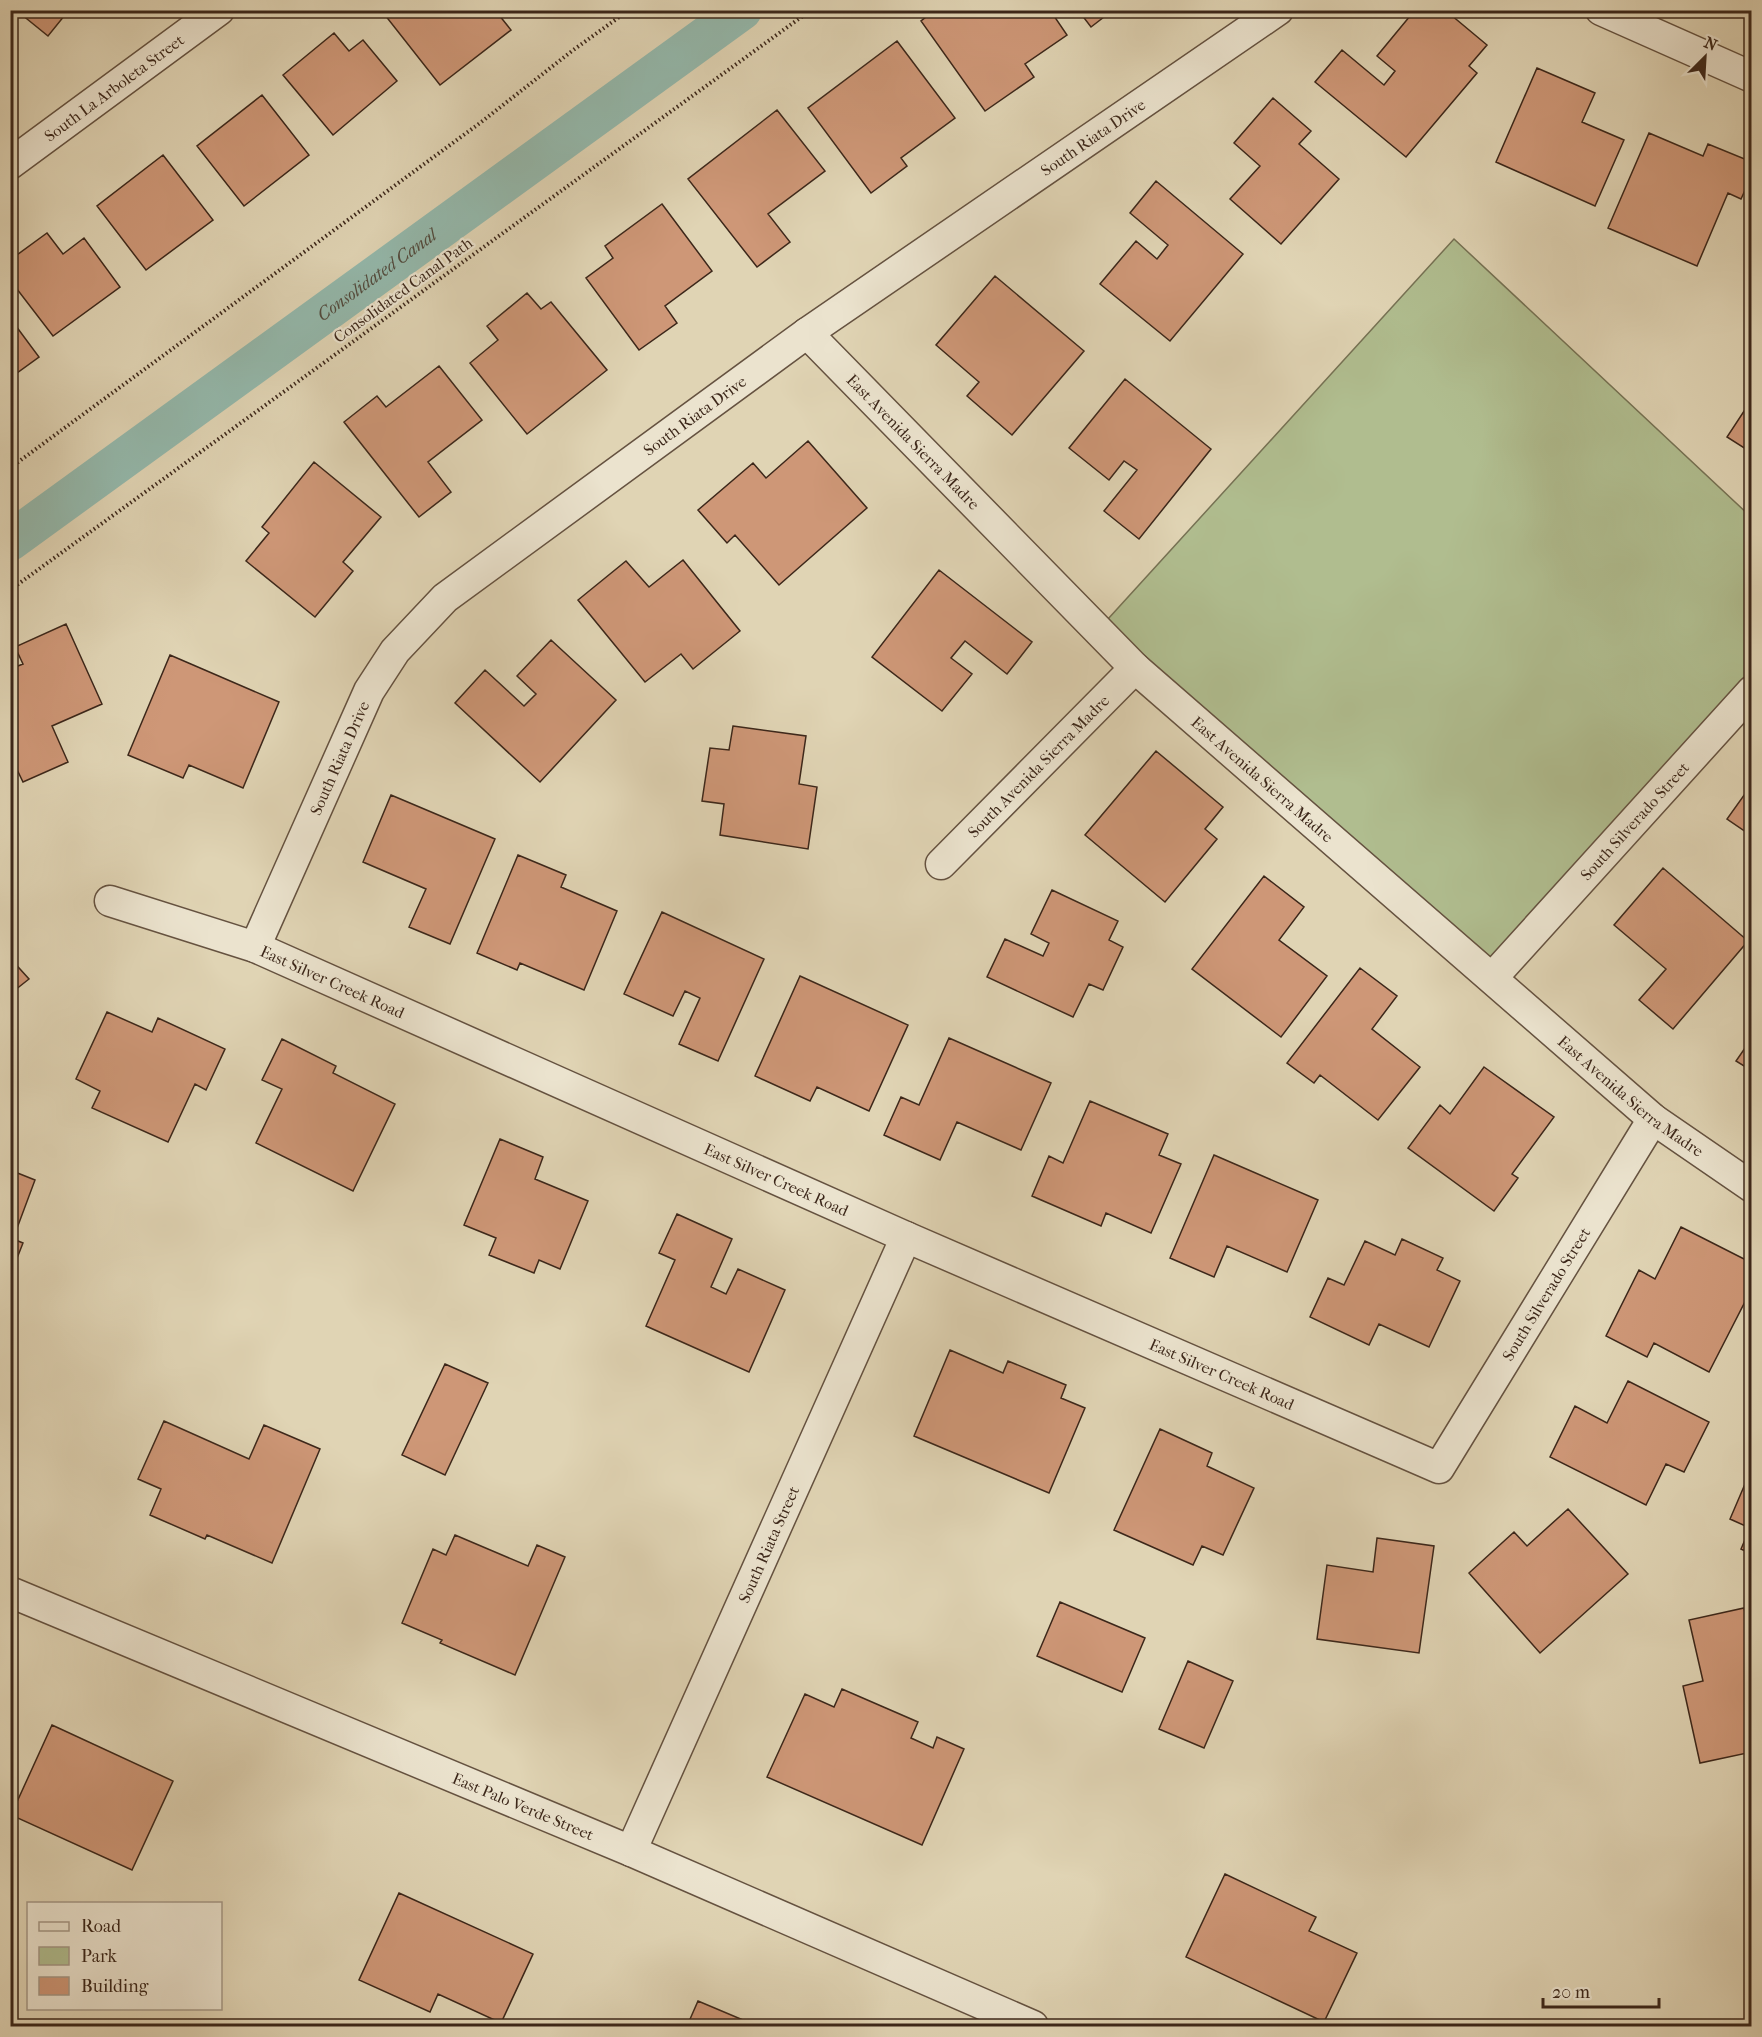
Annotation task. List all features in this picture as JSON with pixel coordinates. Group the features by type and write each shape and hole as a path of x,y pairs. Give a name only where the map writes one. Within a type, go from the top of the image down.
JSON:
{"street":[{"name":"South La Arboleta Street","path":"10,164 219,10"},
{"name":"South Riata Drive","path":"255,947 369,691 394,651 445,598 807,333 1278,10"},
{"path":"1601,10 1752,76"},
{"name":"East Avenida Sierra Madre","path":"807,333 1135,668 1653,1119 1752,1186"},
{"name":"South Avenida Sierra Madre","path":"941,864 1135,668"},
{"name":"South Silverado Street","path":"1492,978 1752,691"},
{"name":"East Silver Creek Road","path":"110,901 255,947 906,1238 1439,1468"},
{"name":"South Silverado Street","path":"1439,1468 1653,1119"},
{"name":"South Riata Street","path":"631,1851 906,1238"},
{"name":"East Palo Verde Street","path":"10,1592 631,1851 1033,2026"}],"path":[{"path":"10,468 480,123 629,10"},
{"name":"Consolidated Canal Path","path":"10,590 811,10"}],"green space":[{"path":"1454,239 1751,517 1751,691 1492,978 1098,630"}],"building":[{"path":"16,10 69,10 48,36"},
{"path":"381,10 495,10 511,30 440,85"},
{"path":"935,10 1050,10 1067,35 1025,64 1034,77 985,111 921,21"},
{"path":"1078,10 1113,10 1091,27"},
{"path":"1415,10 1445,10 1487,45 1469,66 1477,73 1406,157 1315,82 1342,50 1384,85 1395,71 1377,56"},
{"path":"334,33 349,51 363,40 397,81 333,135 283,75"},
{"path":"897,41 955,118 901,158 907,166 871,193 808,108"},
{"path":"1537,68 1595,93 1582,122 1624,140 1595,206 1496,162"},
{"path":"262,95 309,155 244,206 197,146"},
{"path":"1273,98 1311,131 1299,144 1339,179 1281,244 1230,199 1260,166 1234,143"},
{"path":"777,110 825,171 768,214 790,242 757,267 688,179"},
{"path":"1649,133 1703,156 1708,144 1752,162 1752,175 1741,199 1728,193 1697,266 1608,228"},
{"path":"163,155 213,220 146,270 97,206"},
{"path":"1156,181 1243,254 1170,341 1100,284 1136,241 1157,259 1168,245 1130,213"},
{"path":"662,204 712,271 665,306 677,323 639,350 586,278 613,258 605,246"},
{"path":"47,233 63,254 84,238 120,287 53,336 10,280 10,260"},
{"path":"995,276 1084,351 1012,435 967,396 979,382 936,345"},
{"path":"527,293 541,309 551,302 607,370 527,434 470,363 498,340 487,326"},
{"path":"10,318 39,357 10,378"},
{"path":"439,366 482,420 428,462 451,492 419,517 344,422 377,396 386,407"},
{"path":"1125,379 1211,449 1139,539 1104,511 1137,470 1124,461 1109,480 1069,448"},
{"path":"1752,399 1752,453 1727,437"},
{"path":"808,441 867,508 779,585 735,535 727,543 698,510 753,463 766,478"},
{"path":"314,462 381,517 343,562 353,571 315,617 246,561 269,533 262,527"},
{"path":"683,560 740,631 693,669 681,654 645,682 578,600 626,561 649,587"},
{"path":"939,570 1032,642 1007,674 965,641 951,658 972,674 942,711 872,657"},
{"path":"66,624 102,704 52,726 68,762 23,782 10,755 10,669 23,664 15,647"},
{"path":"551,640 616,700 540,782 455,703 485,670 524,706 536,694 517,676"},
{"path":"170,655 279,702 243,788 189,765 183,778 128,755"},
{"path":"733,726 806,736 799,784 817,787 808,849 720,835 724,804 702,801 710,748 729,750"},
{"path":"1156,751 1223,807 1205,829 1217,839 1165,902 1085,835"},
{"path":"1752,784 1752,836 1727,819"},
{"path":"391,795 495,839 450,944 409,927 426,889 363,862"},
{"path":"518,855 566,875 561,887 617,911 584,990 520,963 517,970 477,953"},
{"path":"1663,868 1748,941 1673,1029 1639,1000 1666,969 1614,925"},
{"path":"1264,876 1304,907 1279,940 1327,976 1281,1037 1192,969"},
{"path":"1052,890 1118,921 1109,940 1123,947 1103,990 1089,984 1073,1017 987,977 1005,939 1043,956 1049,943 1031,934"},
{"path":"662,912 764,959 718,1061 679,1044 700,998 685,991 673,1016 624,994"},
{"path":"10,958 29,979 10,994"},
{"path":"1360,968 1397,996 1372,1029 1420,1067 1378,1120 1320,1075 1314,1083 1287,1063"},
{"path":"800,976 908,1025 869,1111 817,1087 810,1101 755,1076"},
{"path":"107,1012 152,1032 158,1018 225,1049 206,1090 195,1084 168,1142 92,1108 100,1091 76,1079"},
{"path":"949,1038 1051,1083 1021,1150 957,1122 940,1160 884,1135 901,1097 919,1105"},
{"path":"1752,1038 1752,1071 1736,1061"},
{"path":"282,1039 336,1066 333,1073 395,1104 353,1191 256,1143 282,1089 262,1080"},
{"path":"1484,1067 1554,1117 1512,1174 1518,1178 1494,1211 1408,1148 1440,1105 1450,1114"},
{"path":"1090,1101 1168,1134 1159,1155 1181,1164 1151,1233 1106,1213 1101,1226 1032,1196 1049,1156 1063,1163"},
{"path":"500,1139 543,1157 535,1179 588,1201 560,1269 539,1260 534,1273 489,1255 496,1238 464,1225"},
{"path":"1214,1155 1318,1200 1287,1272 1227,1246 1214,1277 1170,1258"},
{"path":"10,1170 35,1180 13,1239 23,1243 10,1276"},
{"path":"677,1214 732,1239 711,1287 726,1294 738,1269 785,1290 749,1372 646,1326 675,1260 659,1253"},
{"path":"1681,1227 1752,1263 1752,1288 1709,1372 1654,1343 1647,1357 1606,1336 1639,1270 1655,1279"},
{"path":"1402,1239 1443,1258 1437,1270 1460,1281 1429,1347 1379,1324 1369,1345 1310,1317 1328,1278 1344,1285 1365,1241 1395,1255"},
{"path":"950,1350 1003,1373 1008,1361 1066,1385 1061,1398 1085,1408 1049,1493 914,1436"},
{"path":"445,1364 488,1383 445,1475 402,1455"},
{"path":"1628,1381 1709,1422 1684,1472 1666,1464 1646,1505 1550,1457 1575,1406 1607,1423"},
{"path":"164,1421 249,1459 264,1425 320,1449 272,1563 207,1535 205,1539 150,1515 161,1489 138,1479"},
{"path":"1160,1429 1212,1453 1207,1466 1254,1488 1223,1555 1202,1546 1193,1565 1114,1530"},
{"path":"1751,1470 1752,1554 1741,1549 1750,1528 1730,1519"},
{"path":"1568,1509 1628,1574 1540,1653 1469,1573 1514,1532 1527,1546"},
{"path":"455,1535 528,1566 537,1545 565,1557 515,1675 440,1643 442,1640 402,1623 433,1549 446,1555"},
{"path":"1377,1538 1434,1546 1419,1653 1317,1639 1327,1565 1373,1572"},
{"path":"1060,1602 1145,1638 1122,1692 1037,1656"},
{"path":"1744,1608 1749,1630 1752,1630 1752,1752 1700,1763 1683,1686 1703,1681 1689,1620"},
{"path":"1188,1661 1233,1681 1204,1748 1159,1729"},
{"path":"842,1689 918,1722 911,1738 933,1748 937,1737 964,1749 922,1845 767,1777 805,1694 834,1707"},
{"path":"52,1725 173,1781 132,1870 11,1815"},
{"path":"1225,1874 1316,1917 1309,1931 1357,1953 1324,2022 1186,1957"},
{"path":"399,1893 533,1954 501,2023 438,1994 430,2012 359,1980"},
{"path":"698,2001 743,2020 763,2026 687,2026"}],"waterway":[{"name":"Consolidated Canal","path":"10,541 742,10"}]}
